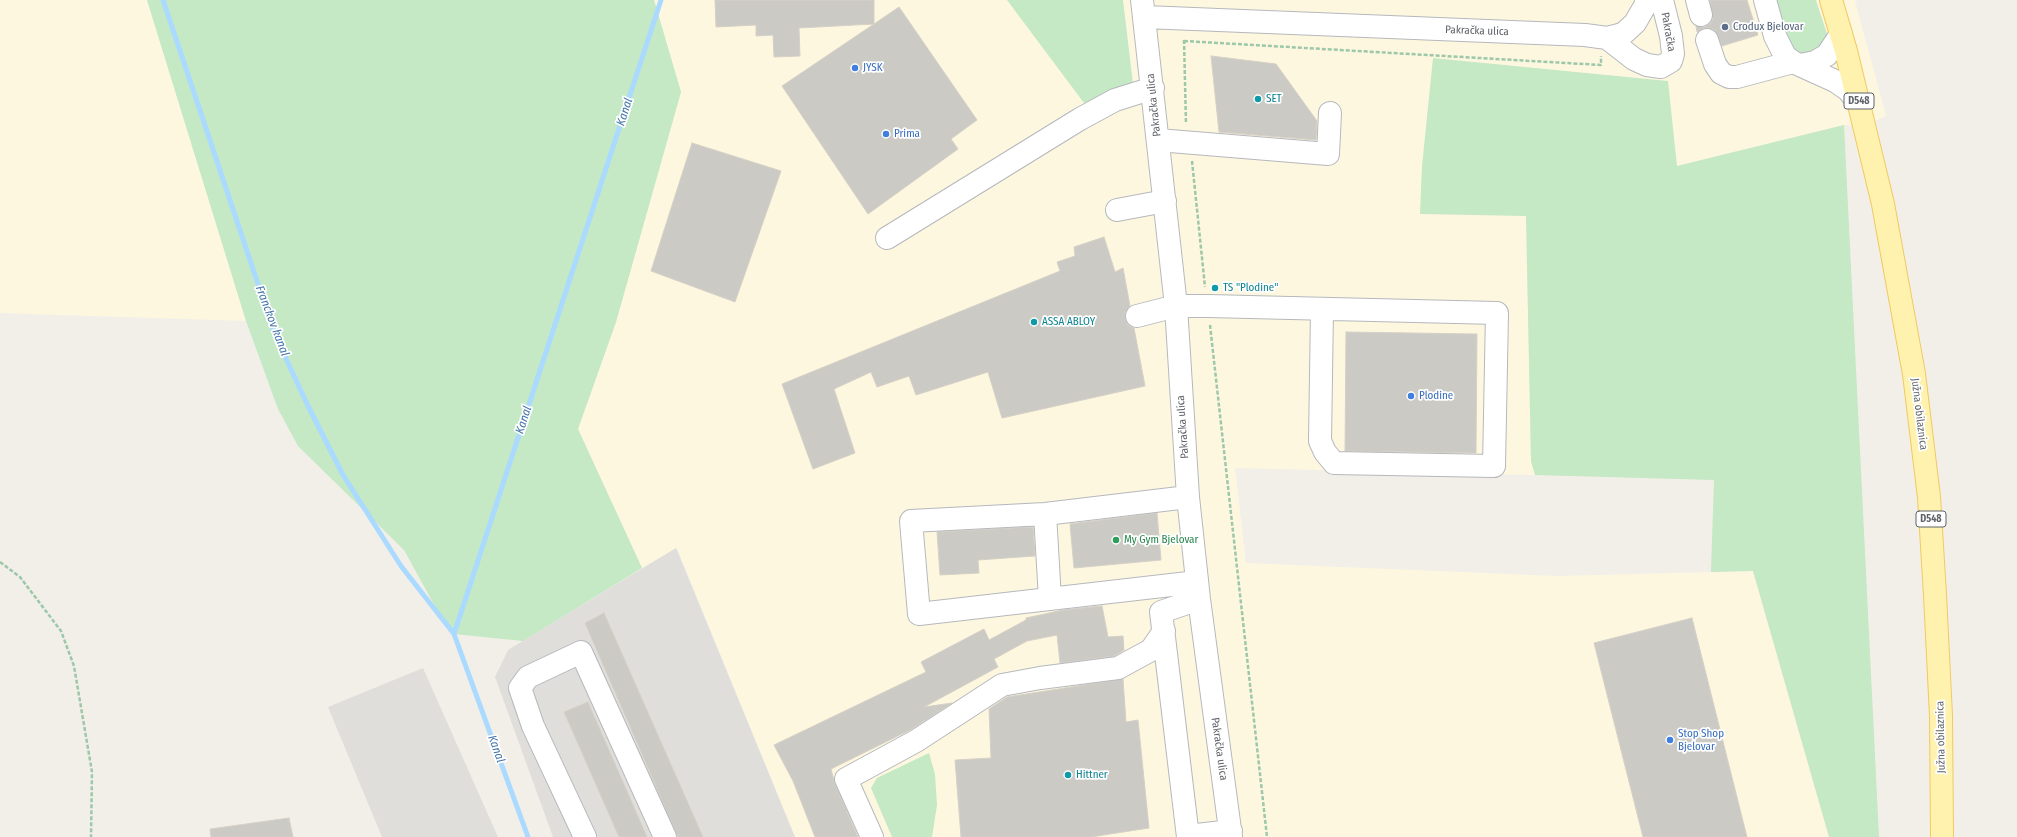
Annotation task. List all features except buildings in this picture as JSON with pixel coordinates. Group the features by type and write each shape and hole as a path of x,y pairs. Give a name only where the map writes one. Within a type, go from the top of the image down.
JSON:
{"main road":[{"name":"Južna obilaznica","path":"1831,0 1860,105 1883,204 1914,374 1929,497 1941,716 1942,837"}],"street":[{"name":"Pakračka ulica","path":"1231,834 1198,590 1188,497 1176,306 1143,8 1577,35 1604,46 1623,34 1635,23 1646,4 1646,0"},
{"name":"Pakračka","path":"1604,46 1647,65 1661,67 1671,61 1673,54 1671,36 1662,0"},
{"path":"1764,0 1780,47 1785,56 1797,64 1835,81 1848,90 1860,105"},
{"path":"1707,40 1715,64 1721,73 1729,77 1737,77 1797,64 1815,62 1827,55 1841,34"},
{"path":"887,238 1080,119 1115,100 1153,88"},
{"path":"1158,140 1328,154 1330,113"},
{"path":"1117,210 1165,201"},
{"path":"1137,316 1176,306 1497,313 1494,466 1334,463 1325,452 1320,440 1322,310"},
{"path":"1188,497 1045,514 911,521 919,614 1050,599 1198,590"},
{"path":"1045,514 1050,599"},
{"path":"1198,590 1161,612 1188,836 1231,834"},
{"path":"872,837 846,779 916,741 1002,685 1040,678 1118,668 1151,650 1164,631"},
{"path":"585,837 533,726 520,688 528,677 581,652 665,837"}],"path":[{"path":"1184,34 1186,128 1206,292"},
{"path":"1184,41 1601,65 1604,46"},
{"path":"1210,324 1267,837"},
{"path":"0,562 20,578 61,631 74,666 92,772 91,837"}],"shaded area":[{"path":"0,0 147,0 246,321 0,313"},
{"path":"654,0 1858,0 1855,1 1886,116 1864,126 1844,125 1677,166 1526,216 1531,461 1535,475 1235,468 1246,563 1557,576 1753,571 1829,837 795,837 677,548 642,568 578,429 616,322 681,92"},
{"path":"676,548 795,837 553,837 495,677 508,650"},
{"path":"423,668 498,837 382,837 328,707"}],"green space":[{"path":"147,0 654,0 681,92 616,322 578,429 642,568 523,641 454,634 442,619 404,550 298,446 278,409 246,321"},
{"path":"1007,0 1123,0 1133,84 1084,103"},
{"path":"1777,0 1816,0 1827,34 1826,46 1813,57 1790,51"},
{"path":"1433,58 1668,81 1677,166 1844,125 1879,837 1829,837 1753,571 1711,572 1714,480 1535,475 1531,461 1526,216 1420,214 1422,166"},
{"path":"929,753 935,774 937,805 932,837 892,837 871,788 877,778"}],"waterway":[{"name":"Franckov kanal","path":"163,0 275,335 308,406 343,475 401,566 454,634"},
{"name":"Kanal","path":"528,837 454,634 661,0"}],"place":[{"name":"Crodux Bjelovar","path":"1725,27"},
{"name":"JYSK","path":"855,68"},
{"name":"SET","path":"1258,99"},
{"name":"Prima","path":"886,134"},
{"name":"TS \"Plodine\"","path":"1215,288"},
{"name":"ASSA ABLOY","path":"1034,322"},
{"name":"Plodine","path":"1411,396"},
{"name":"My Gym Bjelovar","path":"1116,540"},
{"name":"Stop Shop Bjelovar","path":"1670,740"},
{"name":"Hittner","path":"1068,775"}]}
